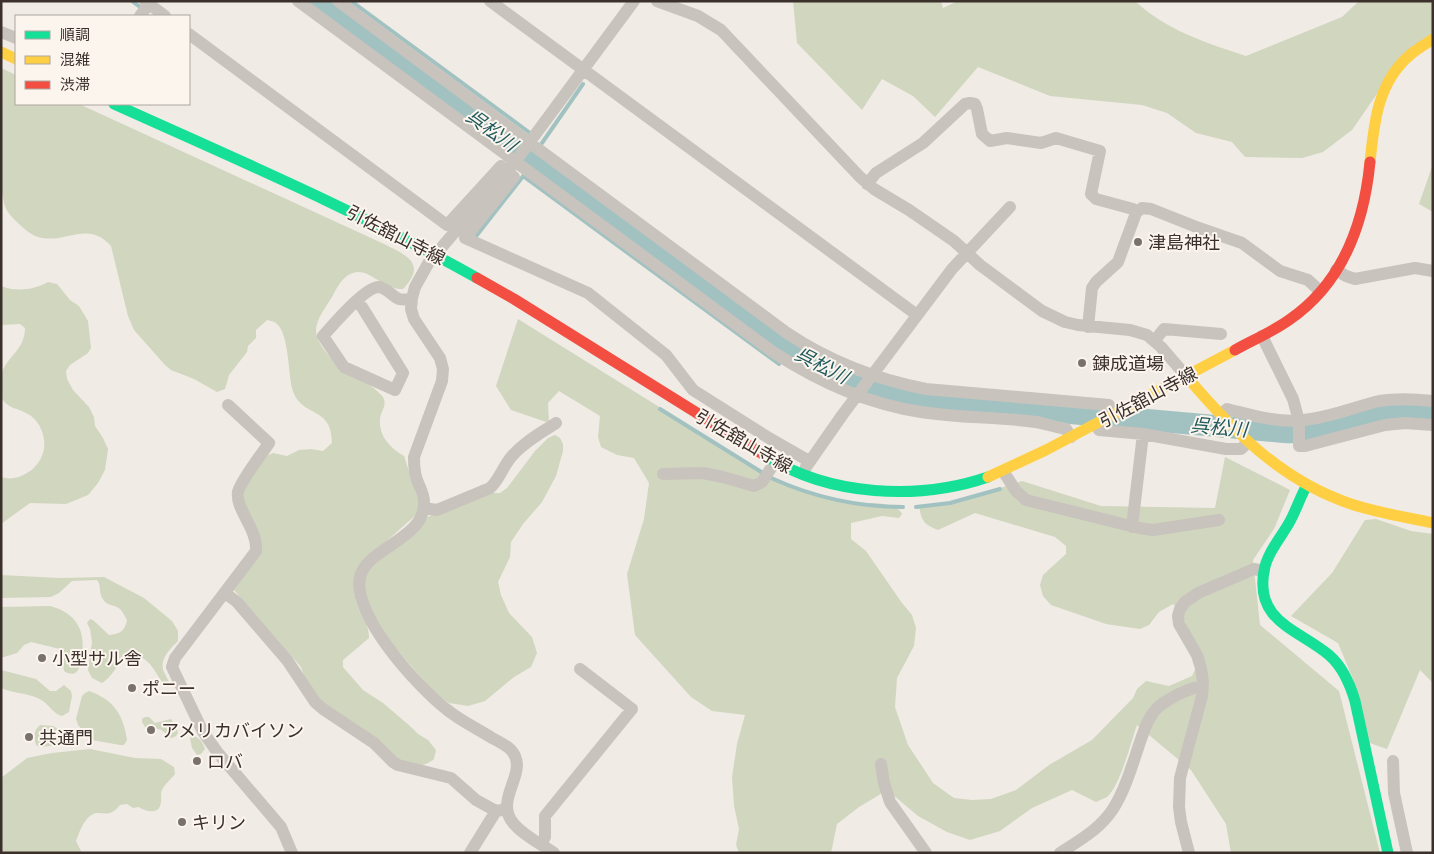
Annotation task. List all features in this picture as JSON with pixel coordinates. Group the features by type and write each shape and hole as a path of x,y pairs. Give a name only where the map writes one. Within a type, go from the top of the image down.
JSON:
{"main road":[{"name":"引佐舘山寺線","path":"116,105 346,209 436,255 514,299 775,462 803,474 850,488 909,492 947,488 1003,472 1095,426 1117,411 1187,377 1298,314 1320,291 1336,270 1349,247 1363,210 1368,184 1374,120 1381,94 1387,82 1403,61 1433,39"},
{"path":"1,52 15,59"},
{"path":"1187,377 1246,442 1274,464 1307,485 1371,510 1433,523"},
{"path":"1307,485 1290,521 1271,552 1264,571 1266,601 1276,619 1330,657 1337,664 1348,682 1355,702 1388,853"}],"street":[{"path":"298,1 513,164 773,352 813,377 885,404 923,412 1036,422 1066,429 1071,437"},
{"path":"338,1 528,144 787,333 824,356 870,377 926,388 1109,405 1117,411"},
{"path":"490,1 917,315"},
{"path":"470,853 502,810 517,772 517,764 511,750 450,712 427,692 377,632 364,606 358,584 364,567 412,529 419,522 424,508 423,496 414,467 414,457 439,392 443,369 440,358 414,319 411,300 415,287 429,262 513,164 634,1"},
{"path":"658,1 698,16 721,30 867,184 909,210 954,242 980,265 1042,311 1065,322 1088,327 1139,332 1155,340 1187,377"},
{"path":"141,15 148,2 164,15"},
{"path":"1,32 15,38"},
{"path":"190,35 447,225 501,166 513,164"},
{"path":"867,184 876,173 915,149 965,104 970,103 974,104 977,109 982,134 990,141 1007,138 1044,143 1056,138 1100,151 1091,194 1096,199 1133,209 1136,213"},
{"path":"513,164 514,177 465,238 588,293 666,355 693,390 809,461"},
{"path":"803,474 809,461 857,394 952,269 1010,207"},
{"path":"1088,327 1092,288 1118,262 1136,213 1142,208 1151,209 1242,243 1280,271 1308,280 1320,291"},
{"path":"1336,270 1355,279 1414,268 1433,271"},
{"path":"356,302 362,307 403,372 395,390 344,367 323,336 356,302 373,288 380,287 400,299 411,300"},
{"path":"1155,340 1164,329 1200,338 1221,334"},
{"path":"1262,336 1288,388 1299,423 1299,446 1385,425 1405,423 1433,425"},
{"path":"1220,415 1227,409 1264,419 1299,423 1381,401 1406,399 1433,401"},
{"path":"228,405 269,443 238,492 240,505 257,542 256,551 175,658 172,667 203,732 218,753 281,827 292,853"},
{"path":"424,508 437,510 490,488 496,483 506,463 516,451 556,423"},
{"path":"1095,426 1099,430 1143,434 1226,449 1241,449 1246,442"},
{"path":"1132,527 1143,434"},
{"path":"663,474 703,473 754,486 762,482 775,462"},
{"path":"1003,472 1016,491 1026,500 1132,527 1153,530 1218,520"},
{"path":"1189,853 1179,807 1180,778 1199,710 1202,687 1201,668 1197,655 1179,624 1178,616 1185,602 1198,593 1254,569 1264,571"},
{"path":"225,593 237,602 293,667 315,702 331,716 374,742 398,765 450,778 476,800 502,810 513,824 554,853"},
{"path":"541,844 545,837 545,816 632,709 580,669"},
{"path":"1060,853 1090,834 1114,807 1152,713 1170,699 1194,687 1202,687"},
{"path":"1393,761 1394,787 1407,853"},
{"path":"881,764 884,784 890,802 926,853"}],"green space":[{"path":"793,1 941,1 943,8 958,1 1135,1 1173,28 1201,41 1246,56 1342,17 1359,1 1433,1 1433,33 1381,88 1352,130 1323,152 1302,158 1245,157 1232,142 1196,133 1167,113 1142,105 1050,96 978,67 935,117 913,96 882,79 862,110 797,43"},
{"path":"1,68 15,75 15,105 81,105 382,243 405,255 410,260 414,272 403,289 390,287 363,272 353,273 345,277 322,313 316,331 320,344 330,357 342,368 377,390 384,400 385,403 380,416 382,432 390,446 404,456 419,502 417,514 359,567 354,588 356,602 368,629 369,638 343,660 343,667 363,690 383,703 418,734 428,740 436,750 434,759 420,765 404,763 340,719 319,698 305,678 301,667 234,590 257,556 245,512 243,491 264,457 273,453 287,456 299,450 323,451 332,443 331,431 327,422 296,398 292,388 286,345 281,329 275,322 267,320 256,330 256,338 248,346 247,352 229,375 225,389 217,392 194,379 171,370 134,330 128,316 111,246 102,238 93,234 84,233 55,238 35,236 23,228 7,211 1,191"},
{"path":"1433,164 1433,212 1419,204"},
{"path":"48,282 57,284 70,300 79,306 88,321 91,348 88,353 70,365 66,371 67,379 73,390 89,407 94,417 95,426 108,449 105,470 98,483 88,495 66,504 30,503 1,524 1,477 14,478 21,476 36,466 43,453 44,438 41,428 35,419 9,406 1,397 4,367 22,342 25,328 20,324 1,325 1,286 25,289 37,287"},
{"path":"518,319 767,474 821,496 855,503 888,505 899,510 902,514 899,518 882,516 851,523 851,539 866,551 912,615 916,628 914,646 897,678 895,707 908,745 933,783 954,798 972,800 991,799 1016,790 1049,765 1092,740 1133,698 1137,689 1146,681 1169,686 1192,676 1200,659 1188,633 1183,616 1173,604 1159,612 1149,625 1140,629 1106,624 1051,605 1043,596 1040,585 1043,575 1066,554 1066,546 1055,537 975,513 938,530 929,526 924,521 919,505 967,499 1022,481 1101,506 1215,508 1225,457 1290,490 1274,529 1253,560 1260,625 1339,691 1380,853 1231,853 1226,824 1191,770 1137,725 1116,784 1107,797 1096,802 1072,790 1032,808 1000,831 970,840 947,832 918,816 892,794 884,792 859,807 837,824 831,853 739,853 736,845 739,829 734,806 732,777 737,744 745,715 712,711 691,697 635,635 627,574 644,519 649,483 634,458 617,455 601,447 598,437 600,416 559,391 548,403 549,423 511,410 496,386"},
{"path":"555,435 560,438 563,444 556,476 542,502 523,524 511,542 510,557 498,582 501,595 509,613 532,637 537,653 531,667 514,677 485,701 468,706 449,703 436,694 385,636 370,611 363,580 366,573 428,517 443,508 491,493 500,493 507,488 535,451 548,438"},
{"path":"1376,519 1411,531 1433,534 1433,683 1420,670 1387,749 1367,742 1353,679 1338,643 1291,616 1332,573 1365,520"},
{"path":"1,575 59,578 104,577 144,598 172,621 178,631 178,641 167,654 162,666 169,682 164,685 150,664 141,657 134,655 127,655 102,683 92,678 88,670 92,642 87,623 90,619 93,620 109,635 121,631 125,627 127,620 120,609 105,602 97,580 72,581 59,593 51,597 1,598"},
{"path":"50,606 67,613 78,625 81,632 80,667 74,674 64,671 64,656 60,649 31,642 24,645 17,653 1,658 1,607"},
{"path":"1,670 36,679 50,691 56,691 64,685 71,691 72,696 69,712 62,716 57,714 39,698 1,688"},
{"path":"89,691 105,699 120,715 127,740 124,745 92,740 78,725 76,719 82,696"},
{"path":"149,717 155,723 171,719 178,733 172,738 168,737 161,730 145,727 142,719"},
{"path":"40,725 53,726 66,734 75,734 77,737 74,743 41,747 36,745 35,737 35,732"},
{"path":"192,736 199,739 203,744 205,749 201,754 197,755 192,748 190,738"},
{"path":"90,749 135,758 161,759 174,767 175,774 162,790 158,809 149,811 139,807 133,808 127,804 120,805 108,813 98,813 90,816 83,824 76,841 82,853 1,853 1,778 27,758"}],"waterway":[{"path":"132,1 140,7"},
{"name":"呉松川","path":"318,1 780,343 814,363 867,386 924,400 1284,432 1309,431 1388,412 1433,413"},
{"path":"351,1 530,133"},
{"path":"542,143 583,84"},
{"path":"531,158 535,152"},
{"path":"530,168 534,161"},
{"path":"477,235 524,175"},
{"path":"523,176 779,364"},
{"path":"660,409 763,473"},
{"path":"771,478 803,491 835,500 886,507 903,507"},
{"path":"916,507 950,503 1000,489"}],"traffic: fast":[{"path":"116,105 343,208 477,278"},
{"path":"766,456 817,480 845,487 874,491 933,489 961,485 988,477"},
{"path":"1307,485 1268,558 1264,571 1263,588 1266,602 1272,613 1282,622 1329,655 1342,670 1348,682 1355,701 1388,853"}],"traffic: slow":[{"path":"1370,162 1373,132 1384,90 1399,66 1410,55 1433,39"},
{"path":"1,52 15,59"},
{"path":"988,477 1046,450 1235,350"},
{"path":"1187,377 1241,435 1281,468 1303,482 1351,504 1433,523"}],"traffic: jam":[{"path":"1235,350 1289,320 1308,305 1337,270 1348,250 1356,229 1367,185 1370,162"},
{"path":"477,278 514,299 766,456"}],"place":[{"name":"津島神社","path":"1138,242"},
{"name":"錬成道場","path":"1082,363"},
{"name":"小型サル舎","path":"42,658"},
{"name":"ポニー","path":"132,688"},
{"name":"アメリカバイソン","path":"151,730"},
{"name":"共通門","path":"29,737"},
{"name":"ロバ","path":"197,761"},
{"name":"キリン","path":"182,822"}]}
